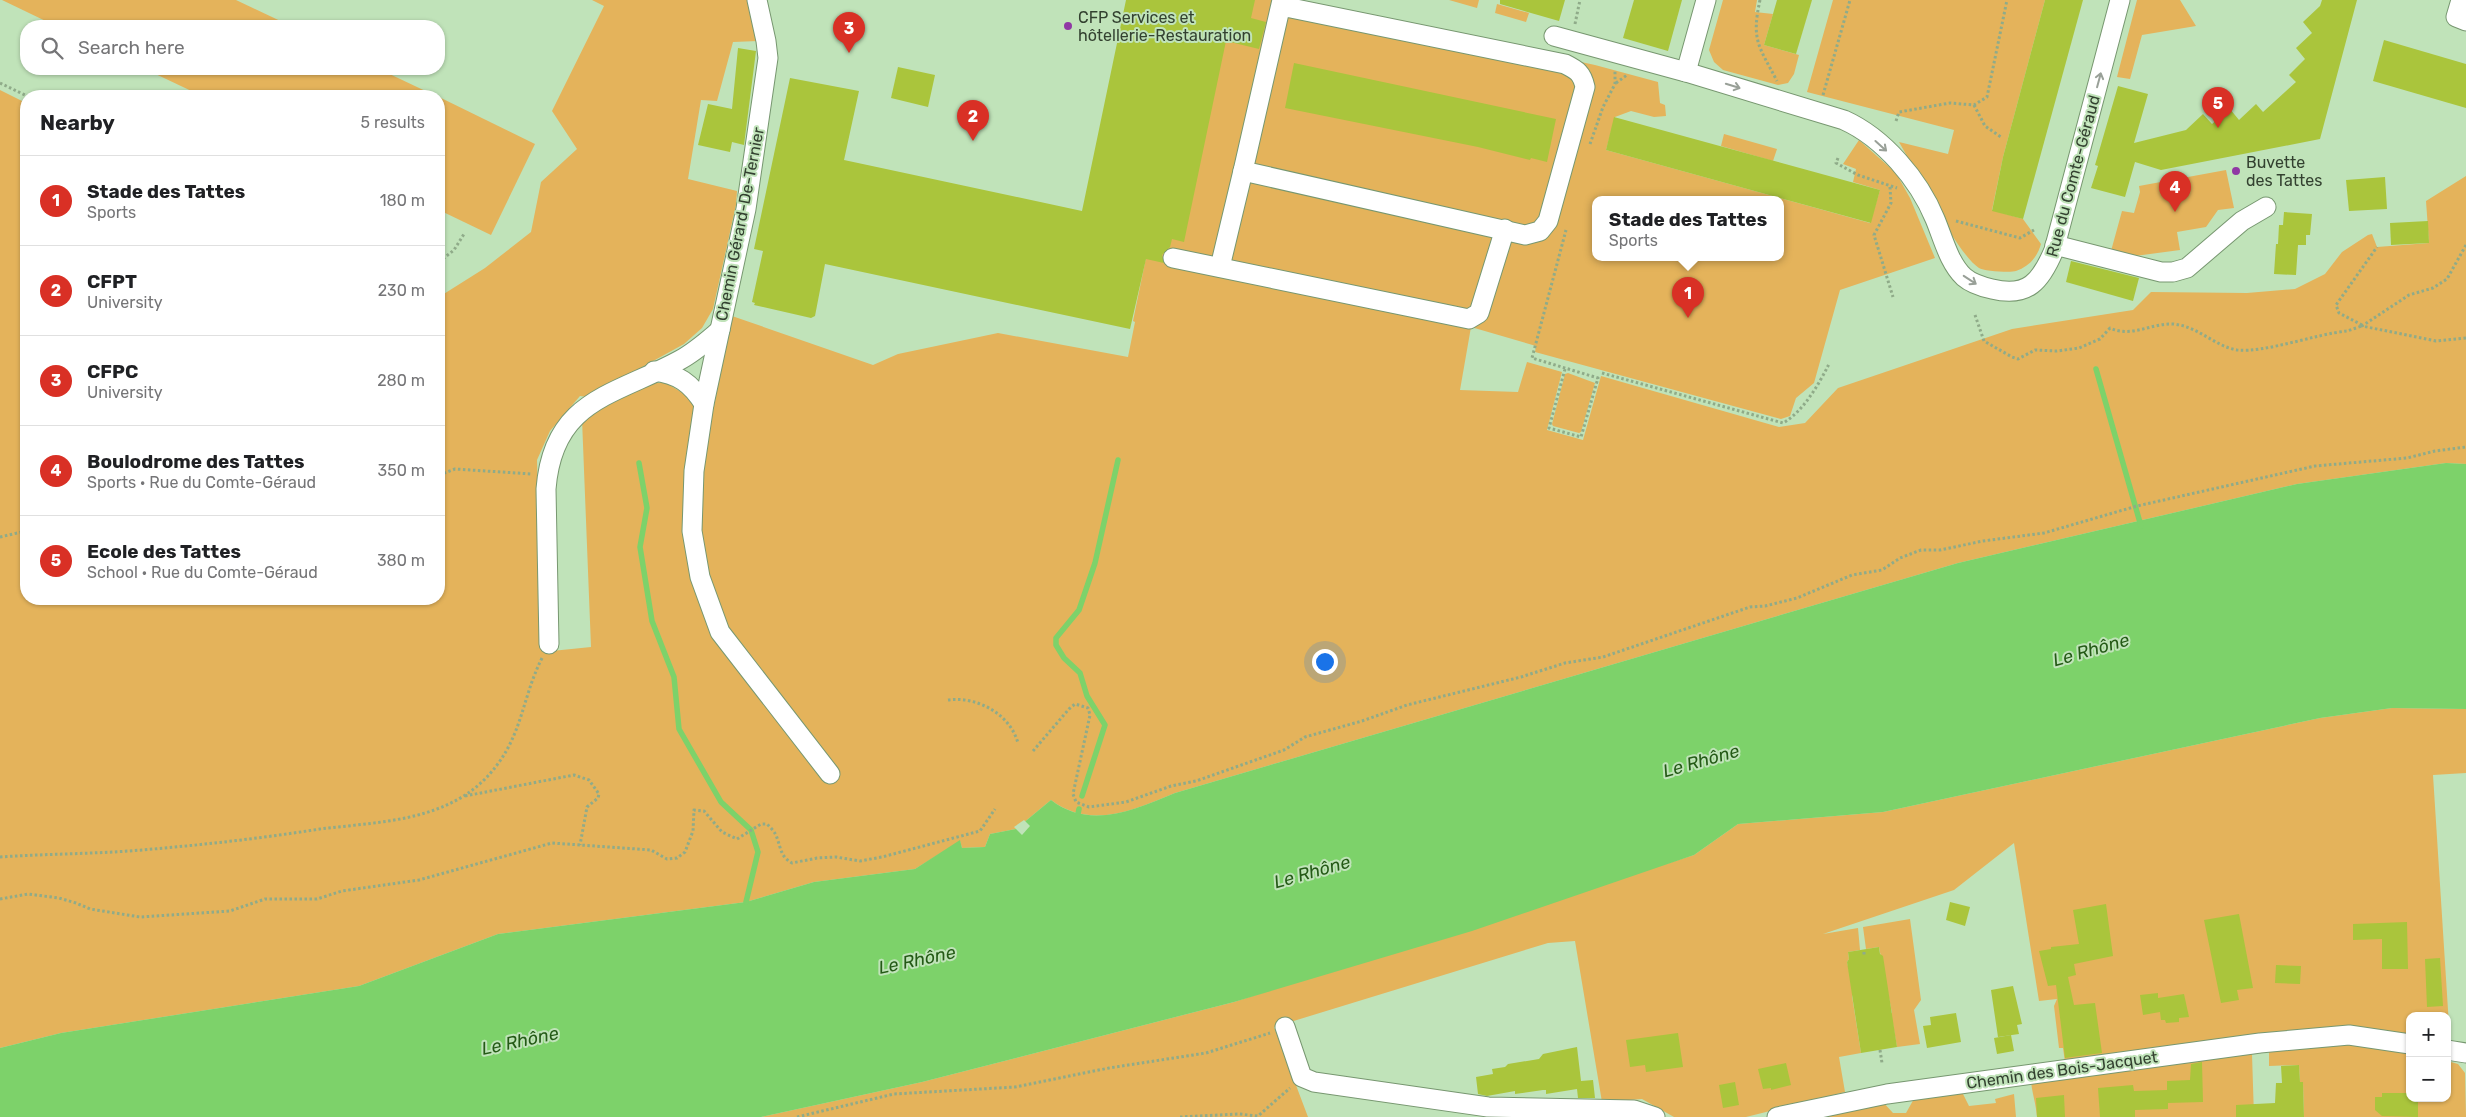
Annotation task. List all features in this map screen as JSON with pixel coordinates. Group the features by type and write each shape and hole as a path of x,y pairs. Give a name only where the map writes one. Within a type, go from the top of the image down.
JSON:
{"street":[{"name":"Chemin Gérard-De-Ternier","path":"757,0 768,58 746,209 704,404 694,470 692,531 706,597 720,632 830,774"},
{"path":"1686,72 1706,0"},
{"name":"Rue du Comte-Géraud","path":"1563,38 1686,72 1844,120 1858,126 1905,169 1932,212 1956,268 1972,282 2008,293 2022,291 2031,286 2046,269 2055,245 2120,0"},
{"path":"2462,0 2456,18 2466,21"},
{"path":"1220,267 1281,3 1565,64 1578,70 1585,86 1548,221 1540,231 1531,235 1243,171"},
{"path":"2055,245 2161,272 2173,272 2187,268 2242,222 2266,207"},
{"path":"1173,258 1469,319 1479,313 1505,229"},
{"name":"Chemin Gérard-De-Ternier","path":"549,644 546,489 548,467 557,441 571,420 592,402 700,348 720,330"},
{"path":"654,371 673,374 686,381 704,404"},
{"path":"1286,1027 1302,1078 1314,1082 1488,1107 1626,1109 1655,1117"},
{"name":"Chemin des Bois-Jacquet","path":"1777,1117 1887,1094 2260,1043 2349,1035 2406,1043"},
{"path":"2451,1051 2466,1053"}],"path":[{"path":"1563,38 1580,0"},
{"path":"1760,0 1754,24 1755,34 1781,89"},
{"path":"1821,100 1850,0"},
{"path":"1896,122 1899,112 1950,103 1974,104 1988,97 2007,0"},
{"path":"1588,151 1600,115 1615,84 1617,74 1611,61 1600,48"},
{"path":"0,83 20,93"},
{"path":"1974,104 1985,126 2001,136"},
{"path":"1838,158 1836,163 1858,175 1890,187 1908,188 1914,183"},
{"path":"1890,187 1891,202 1874,235 1893,296"},
{"path":"1950,218 1955,221 2020,238 2034,230"},
{"path":"1565,369 1549,428 1581,438 1598,378 1532,358 1532,351 1567,226"},
{"path":"445,257 454,250 464,234"},
{"path":"1975,315 1984,341 2012,358 2018,359 2035,350 2057,351 2079,348 2100,339 2110,328 2126,333 2161,324 2185,326 2224,346 2244,350 2347,331 2362,326 2408,295 2433,288 2447,279 2466,245"},
{"path":"2377,247 2336,305 2339,313 2362,326 2436,340 2466,338"},
{"path":"1602,373 1783,423 1790,419 1820,383 1829,364"},
{"path":"1033,752 1075,704 1088,708 1090,715 1073,794 1076,802 1089,807 1126,802 1171,786 1196,782 1276,753 1305,737 1362,722 1406,705 1522,677 1565,663 1603,657 1663,634 1696,626 1750,607 1765,606 1797,598 1852,575 1882,570 1913,552 2044,532 2137,506 2315,466 2407,458 2435,451 2466,447"},
{"path":"445,473 455,469 531,474 548,467"},
{"path":"0,537 20,532"},
{"path":"0,857 128,851 260,838 374,823 422,814 462,796 483,780 503,757 520,724 534,676 549,644"},
{"path":"948,700 966,701 990,709 1005,719 1013,728 1018,743"},
{"path":"462,796 574,775 589,780 599,794 598,798 587,807 580,845"},
{"path":"0,899 28,894 59,898 76,902 90,909 140,917 230,911 266,899 317,899 379,884 405,883 552,843 651,850 668,859 677,858 685,852 693,831 694,810 704,811 722,832 737,839 761,824 767,824 777,836 780,850 786,860 792,863 827,858 860,861 980,831 995,810"},
{"path":"1864,952 1864,957"},
{"path":"797,1117 894,1094 1015,1087 1108,1068 1206,1053 1286,1027"},
{"path":"1880,1050 1882,1063"},
{"path":"1180,1117 1239,1114 1258,1116 1302,1078"}],"shaded area":[{"path":"2,0 236,0 278,20 44,20"},
{"path":"592,0 749,0 758,41 733,42 717,101 701,100 688,179 737,191 736,205 713,309 702,328 684,344 588,397 580,396 550,431 537,460 542,652 591,647 582,419 651,383 666,383 713,411 732,316 873,365 898,354 998,333 1128,357 1135,322 1133,321 1199,0 1293,0 1595,65 1658,82 1660,103 1665,105 1666,116 1654,117 1631,111 1615,117 1606,150 1772,196 1592,196 1592,261 1784,261 1784,199 1870,223 1880,190 1853,182 1856,169 1843,164 1859,140 1896,173 1910,198 1935,258 1840,290 1814,383 1796,398 1790,416 1781,419 1535,352 1536,346 1471,327 1460,390 1518,392 1527,362 1562,372 1547,430 1583,440 1601,376 1779,427 1805,423 1838,388 2012,329 2133,310 2151,292 2247,293 2295,289 2325,274 2342,252 2368,235 2372,234 2377,247 2429,243 2426,201 2466,176 2466,464 2446,463 2297,484 1958,563 1175,793 1128,811 1113,814 1081,814 1066,809 1051,800 1016,829 990,834 985,847 962,848 960,841 915,869 814,882 746,902 498,934 359,986 61,1033 0,1048 0,90 20,100 20,605 445,605 445,293 485,268 531,232 541,182 577,149 552,111 604,6"},
{"path":"1449,0 1479,0 1477,8"},
{"path":"1723,0 1757,0 1755,12 1773,14 1764,45 1799,55 1794,74 1788,83 1778,85 1723,70 1714,62 1709,50"},
{"path":"1833,0 2045,0 2003,157 1992,210 2023,219 2041,244 2035,257 2025,267 2009,272 1979,268 1959,246 1948,229 1899,142 1948,154 1954,130 1807,92"},
{"path":"2137,0 2180,0 2196,26 2142,35 2130,79 2117,77"},
{"path":"1497,4 1529,13 1526,22 1495,13"},
{"path":"158,75 392,75 423,90 189,90"},
{"path":"445,100 535,144 491,235 445,213"},
{"path":"1724,134 1777,149 1773,161 1721,146"},
{"path":"2226,170 2234,208 2218,210 2206,227 2177,232 2180,250 2135,256 2111,251 2122,211 2134,213 2140,192 2139,186"},
{"path":"1568,373 1595,383 1581,432 1579,433 1553,426 1552,424 1565,374"},
{"path":"2392,708 2466,709 2466,773 2433,775 2448,1012 2406,1012 2406,1036 2065,1062 2063,1048 2059,1048 2054,1006 2057,999 2039,1001 2014,843 1954,890 1823,934 1858,928 1860,950 1848,952 1849,959 1847,962 1854,993 1852,996 1861,1053 1839,1057 1845,1092 1746,1117 1674,1117 1642,1099 1602,1102 1575,941 1548,943 1274,1027 1308,1117 761,1117 922,1082 1234,1002 1694,855 1738,824 1883,812 2320,718"},
{"path":"1910,919 1921,1000 1914,1010 1920,1044 1897,1047 1893,1024 1889,1014 1892,1013 1879,947 1866,949 1863,927"},
{"path":"2348,1043 2406,1052 2406,1102 2451,1102 2451,1062 2458,1064 2465,1073 2466,1117 2304,1117 2303,1083 2300,1082 2299,1065 2269,1066 2269,1050"},
{"path":"2252,1054 2254,1117 2037,1117 2031,1081"},
{"path":"1961,1090 1969,1106 1996,1103 1995,1099 2014,1094 2016,1117 1805,1117 1882,1101 1893,1113 1906,1113 1915,1097"}],"water":[{"name":"Le Rhône","path":"2446,463 2466,464 2466,709 2392,708 2320,718 1883,812 1738,824 1694,855 1472,931 1234,1002 922,1082 761,1117 0,1117 0,1048 61,1033 359,986 498,934 746,902 814,882 915,869 960,840 962,848 985,847 990,834 1016,829 1051,800 1066,809 1081,814 1097,815 1128,811 1175,793 1958,563 2297,484"}],"pier":[{"path":"1024,820 1030,826 1022,835 1014,827"}],"building":[{"path":"1126,0 1255,0 1251,18 1266,22 1259,49 1226,41 1184,242 1172,239 1170,247 1162,255 1164,263 1146,259 1130,329 825,264 815,316 811,318 754,305 755,303 752,302 763,251 754,249 790,78 859,91 844,160 1082,211"},
{"path":"1500,0 1565,0 1559,21 1500,4"},
{"path":"1634,0 1682,0 1668,51 1623,38"},
{"path":"1777,0 1812,0 1796,54 1764,45"},
{"path":"2045,0 2083,0 2023,219 1992,211 2003,157"},
{"path":"2322,0 2357,0 2320,139 2161,170 2135,162 2125,197 2091,188 2098,166 2095,165 2118,86 2148,94 2134,143 2186,130 2203,114 2212,124 2230,109 2239,120 2256,104 2263,112 2296,82 2289,75 2305,59 2296,48 2312,33 2303,22 2320,6"},
{"path":"2384,40 2466,64 2466,108 2373,81"},
{"path":"738,48 756,51 744,145 732,142 730,152 698,145 708,104 732,109"},
{"path":"1294,63 1556,119 1547,162 1285,108"},
{"path":"898,67 935,75 928,107 891,98"},
{"path":"1614,117 1880,190 1871,223 1784,199 1784,196 1773,196 1606,150"},
{"path":"2385,177 2387,209 2349,211 2346,180"},
{"path":"2284,212 2312,214 2310,235 2306,235 2306,245 2298,245 2296,275 2274,274 2279,225 2283,225"},
{"path":"2428,221 2429,243 2391,245 2390,223"},
{"path":"2071,261 2139,278 2133,301 2066,282"},
{"path":"1950,902 1970,907 1965,926 1946,920"},
{"path":"2106,904 2113,956 2074,964 2076,975 2068,977 2074,1005 2095,1003 2102,1053 2065,1058 2056,985 2048,986 2039,951 2051,949 2051,947 2079,944 2073,910"},
{"path":"2239,914 2253,988 2237,990 2239,1000 2221,1003 2204,920"},
{"path":"2407,922 2408,969 2382,969 2382,939 2353,940 2353,924"},
{"path":"1879,947 1880,954 1883,956 1897,1047 1861,1053 1847,962 1849,959 1848,952"},
{"path":"2440,958 2443,1006 2427,1007 2425,959"},
{"path":"2276,965 2301,966 2300,984 2275,983"},
{"path":"2013,986 2022,1024 2017,1025 2019,1034 1998,1037 1991,990"},
{"path":"2158,993 2158,998 2184,994 2189,1017 2179,1018 2179,1022 2166,1023 2165,1020 2161,1020 2160,1012 2143,1015 2140,995"},
{"path":"1956,1013 1961,1042 1927,1048 1923,1026 1931,1025 1930,1017"},
{"path":"1678,1033 1683,1067 1646,1072 1645,1065 1630,1067 1626,1040"},
{"path":"2011,1035 2014,1051 1997,1054 1994,1038"},
{"path":"1577,1047 1581,1081 1593,1080 1595,1098 1578,1098 1577,1089 1546,1094 1546,1090 1543,1090 1515,1094 1515,1091 1487,1096 1478,1094 1476,1077 1493,1074 1492,1069 1505,1067 1508,1064 1539,1059 1543,1054"},
{"path":"2202,1062 2203,1102 2168,1103 2168,1109 2135,1110 2135,1117 2100,1117 2098,1088 2133,1085 2134,1091 2167,1090 2167,1081 2190,1080 2191,1064"},
{"path":"1786,1063 1791,1085 1771,1090 1771,1088 1763,1089 1758,1069"},
{"path":"2299,1065 2300,1082 2303,1082 2304,1117 2236,1117 2236,1105 2275,1103 2276,1083 2282,1083 2281,1066"},
{"path":"1735,1082 1739,1105 1723,1108 1719,1085"},
{"path":"2382,1093 2406,1093 2406,1102 2418,1102 2418,1117 2382,1116 2375,1110 2375,1097 2382,1097"},
{"path":"2064,1095 2065,1117 2037,1117 2036,1098"}],"waterway":[{"path":"2096,369 2141,526"},
{"path":"1082,796 1105,725 1087,696 1080,673 1064,658 1056,645 1056,638 1079,610 1095,563 1118,460"},
{"path":"639,463 647,508 640,547 652,621 674,677 679,729 721,802 751,830 758,852 746,902"},
{"path":"1078,814 1079,809"}],"place":[{"name":"CFP Services et hôtellerie-Restauration","path":"1068,26"},
{"name":"CFPC","path":"849,53"},
{"name":"Ecole des Tattes","path":"2218,128"},
{"name":"CFPT","path":"973,141"},
{"name":"Buvette des Tattes","path":"2236,171"},
{"name":"Boulodrome des Tattes","path":"2175,212"},
{"name":"Stade des Tattes","path":"1688,318"}]}
